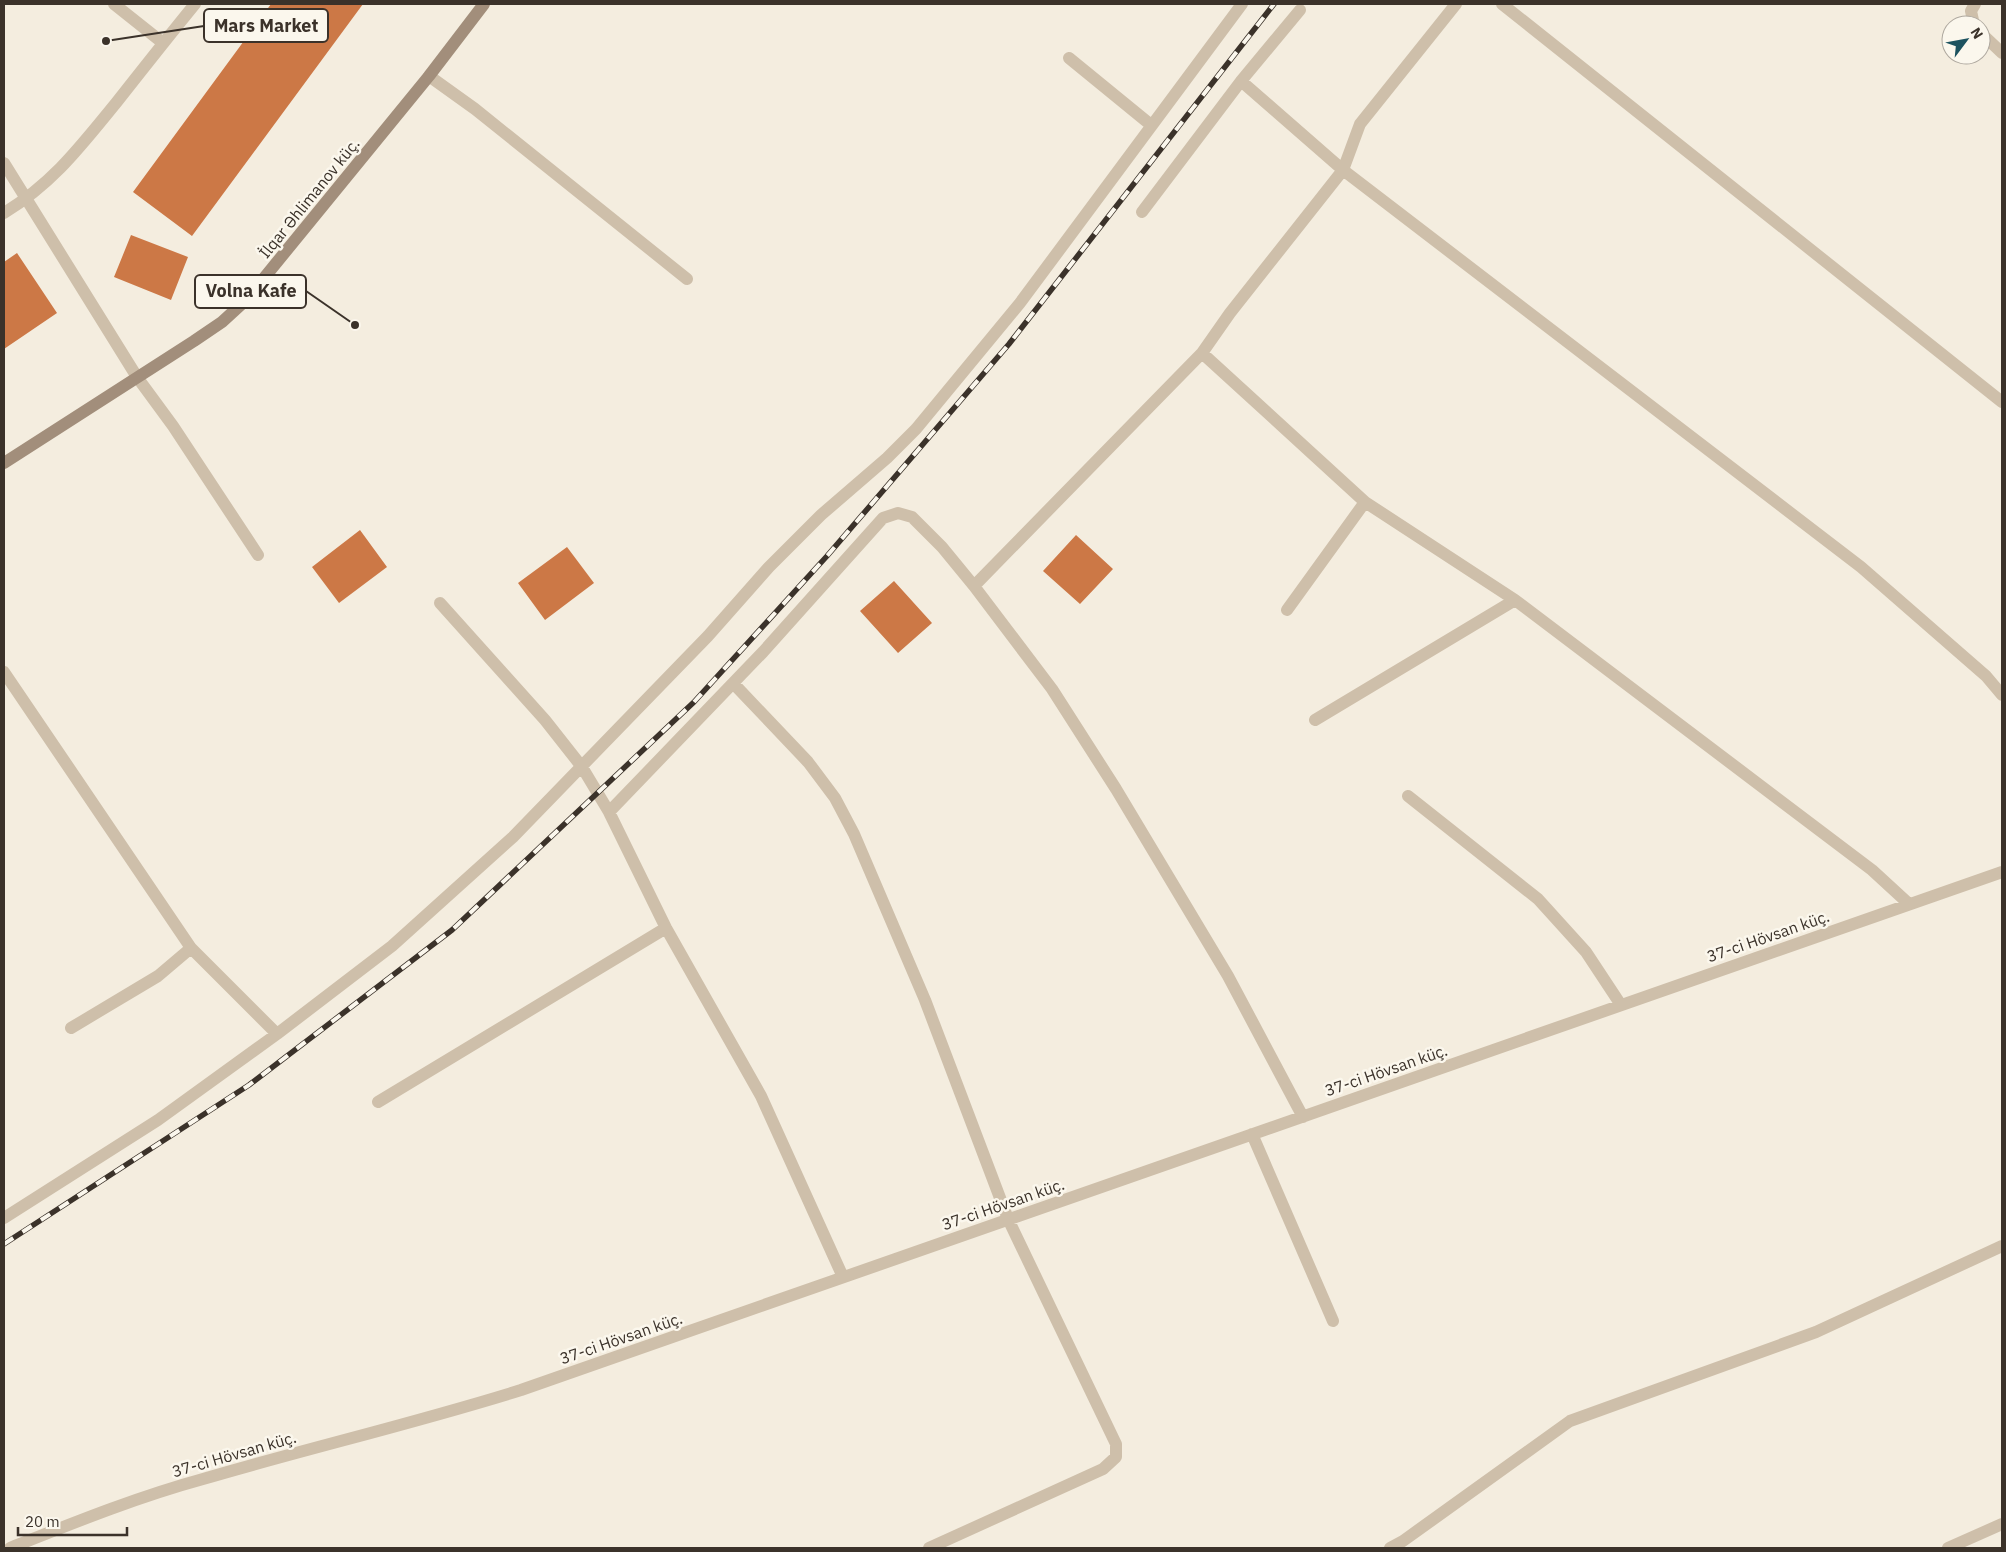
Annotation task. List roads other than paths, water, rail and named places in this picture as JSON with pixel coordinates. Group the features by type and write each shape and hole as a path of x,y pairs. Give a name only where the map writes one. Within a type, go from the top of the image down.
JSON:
{"street":[{"path":"114,4 164,43"},
{"path":"4,213 27,199 51,179 77,152 195,4"},
{"name":"İlqar Əhlimanov küç.","path":"4,463 222,322 246,300 429,76 484,4"},
{"path":"4,1218 158,1120 277,1034 392,946 513,837 708,636 769,567 821,515 887,458 916,429 1020,303 1242,4"},
{"path":"974,586 1202,353 1230,313 1343,170 1360,124 1456,4"},
{"path":"1502,4 2002,402"},
{"path":"1142,212 1240,81 1300,10"},
{"path":"1991,43 2002,53"},
{"path":"1069,58 1151,125"},
{"path":"429,76 475,109 687,279"},
{"path":"1240,81 1343,170 1861,567 1986,676 2002,695"},
{"path":"4,163 137,377 173,426 258,555"},
{"path":"1202,353 1365,502 1515,600 1872,870 1909,904"},
{"path":"1287,610 1365,502"},
{"path":"608,812 734,684 883,518 898,513 912,517 942,548 974,586 1052,689 1116,789 1228,976 1303,1116"},
{"path":"1315,720 1515,600"},
{"path":"440,603 545,720 582,767 608,812 666,928 761,1096 843,1277"},
{"path":"4,672 191,948 277,1034"},
{"path":"734,684 808,762 835,798 850,827 925,1000 1008,1219 1116,1444 1116,1457 1102,1469 929,1548"},
{"path":"1408,796 1538,898 1586,952 1621,1005"},
{"name":"37-ci Hövsan küç.","path":"10,1548 81,1519 201,1479 462,1408 521,1390 2002,872"},
{"path":"378,1102 666,928"},
{"path":"71,1028 158,976 191,948"},
{"path":"1252,1134 1333,1321"},
{"path":"1390,1548 1403,1541 1570,1421 1816,1332 2002,1246"},
{"path":"1948,1548 2002,1524"}],"railway":[{"path":"4,1244 249,1085 452,930 694,702 827,556 1009,344 1274,4"}],"place":[{"name":"Mars Market","path":"106,41"},
{"name":"Volna Kafe","path":"355,325"}]}
